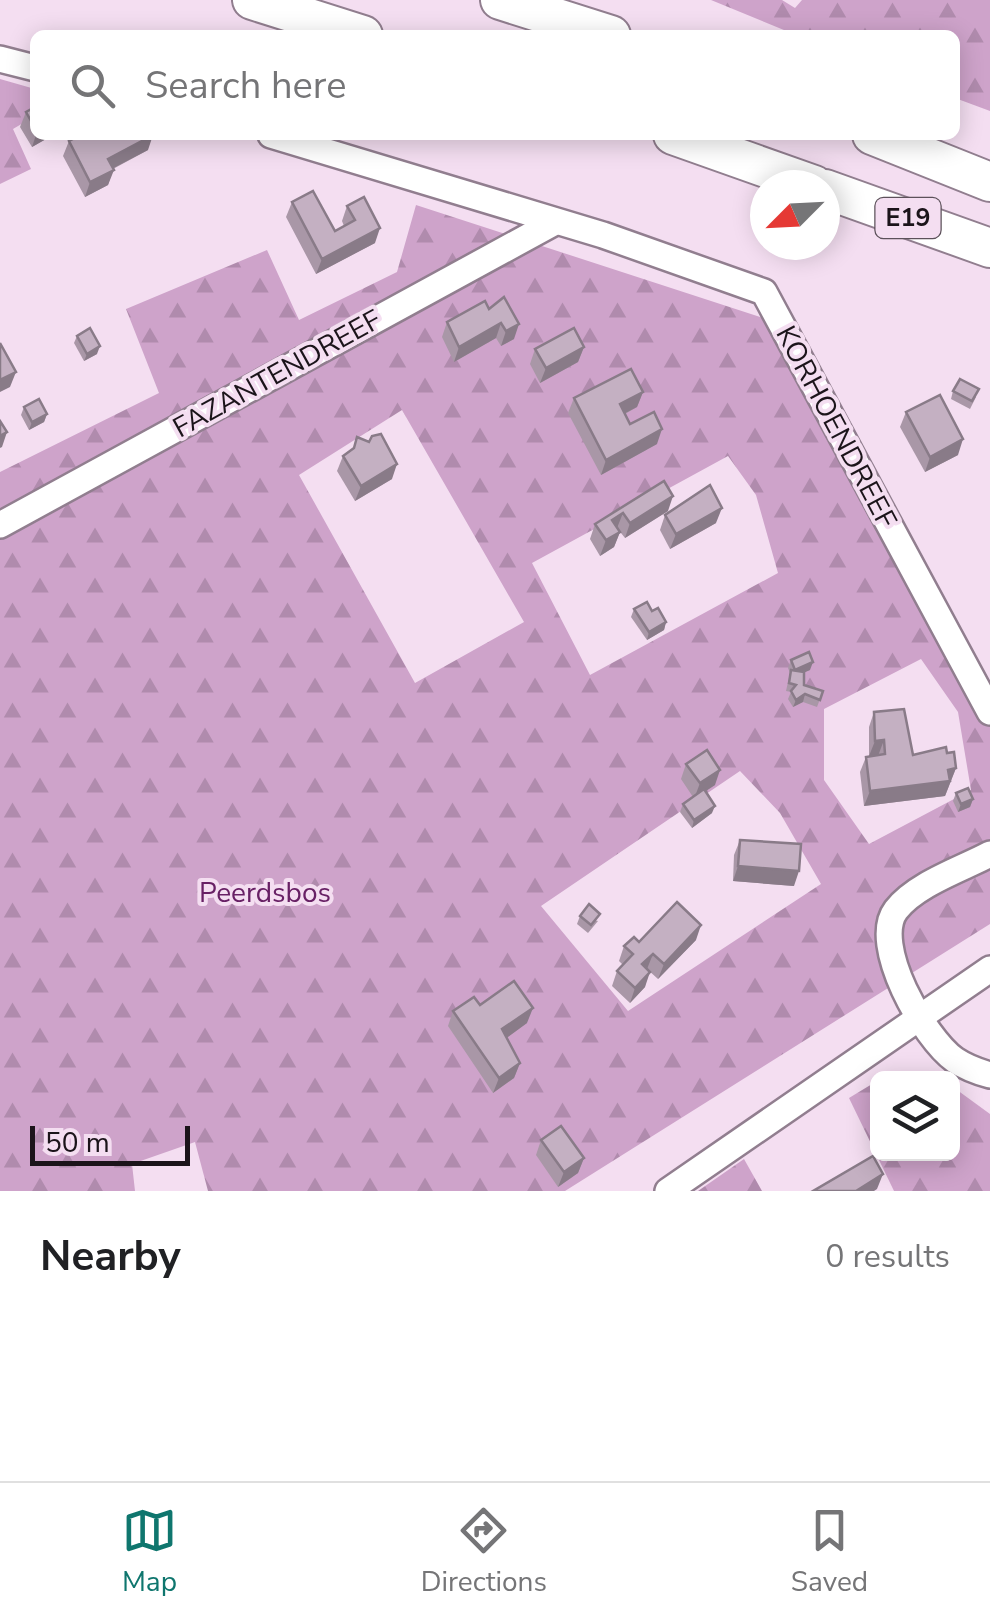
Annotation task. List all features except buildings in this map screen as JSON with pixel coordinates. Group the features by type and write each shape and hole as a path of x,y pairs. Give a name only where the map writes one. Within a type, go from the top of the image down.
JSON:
{"highway":[{"path":"252,0 347,30"},
{"path":"500,0 595,30"},
{"path":"687,140 772,170"},
{"name":"E19","path":"885,140 990,182"},
{"name":"E19","path":"840,194 990,248"}],"street":[{"path":"0,59 30,67"},
{"name":"KORHOENDREEF","path":"287,140 602,235 764,292 990,712"},
{"name":"FAZANTENDREEF","path":"0,525 554,222"},
{"path":"990,854 917,892 894,911 886,945 919,1018 953,1059 990,1075"},
{"path":"668,1191 990,968"}],"green space":[{"path":"711,0 782,0 795,8 802,0 990,0 990,111 960,100 960,30 784,30"},
{"path":"0,79 30,88 30,119 13,129 31,169 0,184"},
{"name":"Peerdsbos","path":"416,205 785,325 990,703 990,924 565,1191 208,1191 195,1142 132,1164 135,1191 0,1191 0,472 159,393 126,309 267,250 299,320 397,272","holes":["402,410 524,622 415,683 299,475","728,456 756,495 778,573 590,675 532,563","921,659 958,712 971,790 869,844 824,780 824,709","740,771 780,813 821,884 628,1011 541,906"]},
{"path":"870,1085 870,1141 849,1098"},
{"path":"960,1092 990,1114 990,1191 894,1191 879,1161 960,1161"},
{"path":"744,1159 762,1191 698,1191"}]}
